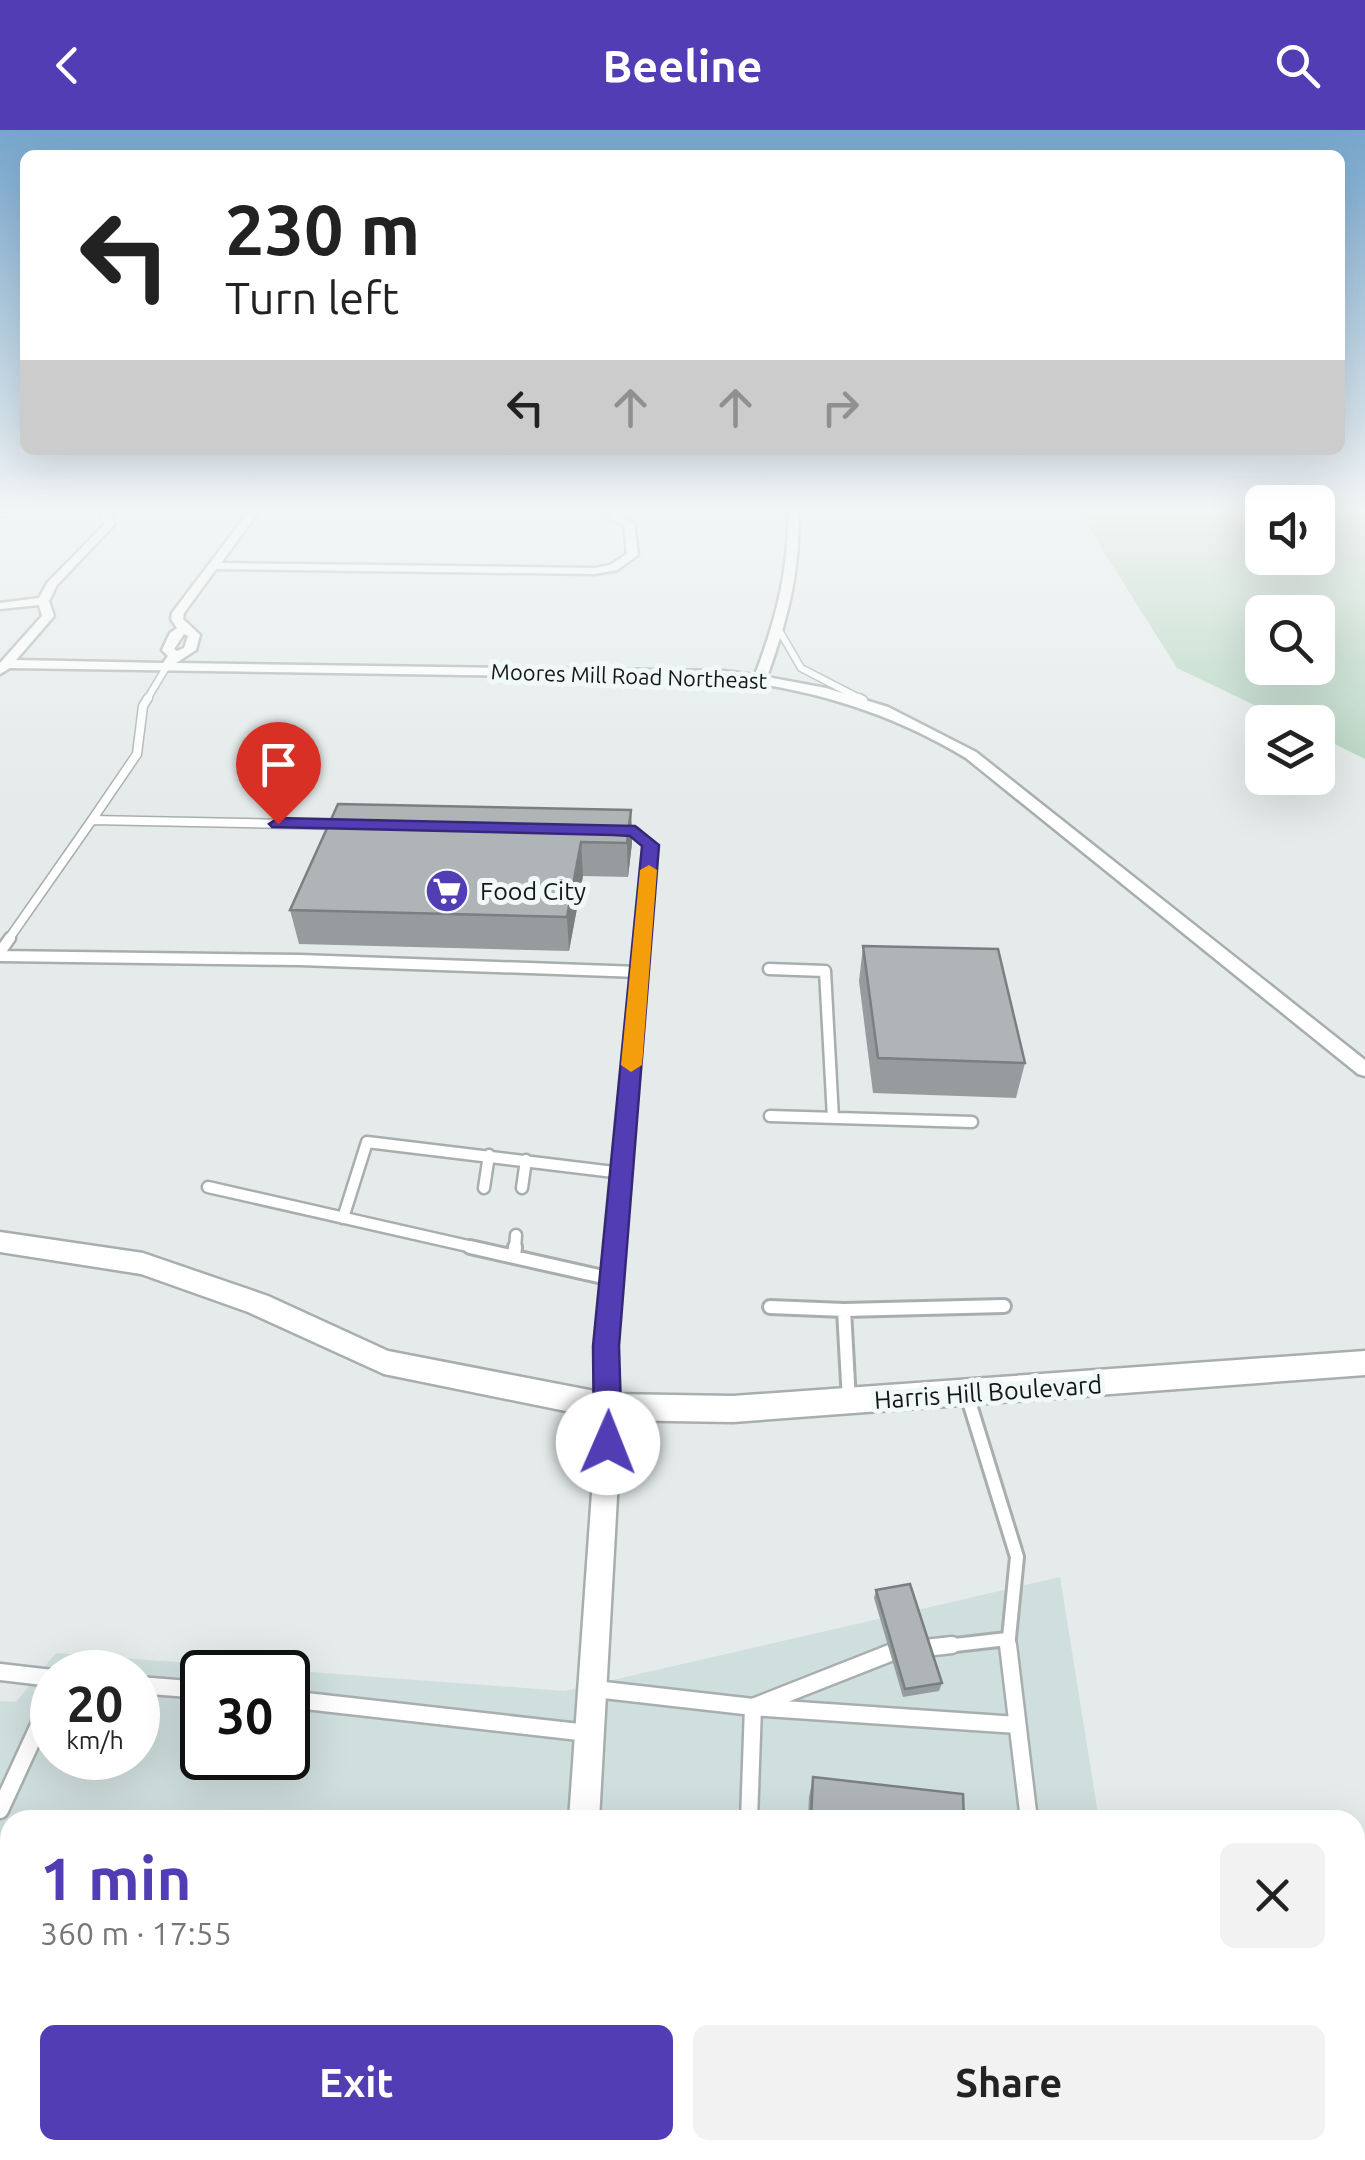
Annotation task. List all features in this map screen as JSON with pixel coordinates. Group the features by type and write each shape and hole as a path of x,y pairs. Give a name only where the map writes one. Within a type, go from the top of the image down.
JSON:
{"street":[{"path":"3,668 48,616 46,609"},
{"path":"171,661 194,643 194,635 177,618 181,609"},
{"path":"760,678 783,609"},
{"path":"0,646 23,645"},
{"name":"Moores Mill Road Northeast","path":"3,668 171,661 760,678 863,700 911,719 971,754 1365,1070"},
{"name":"Harris Hill Boulevard","path":"0,1242 143,1264 258,1304 384,1362 610,1407 733,1409 1365,1363"},
{"path":"585,1810 610,1407"}],"lane":[{"path":"779,630 786,652 803,671 863,700"},
{"path":"0,954 137,754 143,706 171,661"},
{"path":"92,820 362,825"},
{"path":"610,1407 606,1346 651,845 635,831 613,830"},
{"path":"0,954 639,972"},
{"path":"769,970 825,971 833,1118"},
{"path":"770,1116 972,1122"},
{"path":"343,1218 367,1142 622,1173"},
{"path":"484,1188 489,1155"},
{"path":"522,1188 526,1160"},
{"path":"208,1187 343,1218 474,1241 514,1257 612,1278"},
{"path":"514,1257 516,1236"},
{"path":"770,1307 844,1310 1004,1306"},
{"path":"844,1310 850,1402"},
{"path":"967,1394 1017,1558 1007,1639 1028,1810"},
{"path":"926,1648 1007,1639"},
{"path":"752,1707 890,1653"},
{"path":"0,1672 30,1675"},
{"path":"592,1689 752,1707 1017,1725"},
{"path":"310,1701 590,1732"},
{"path":"749,1810 752,1707"},
{"path":"0,1810 7,1777 30,1736"}],"shaded area":[{"path":"1060,1577 1097,1810 0,1810 0,1701 16,1702 30,1685 30,1780 160,1780 160,1661 180,1662 180,1780 310,1780 310,1672 565,1691"}],"green space":[{"path":"1140,609 1245,609 1245,685 1335,685 1335,609 1365,609 1365,759 1335,744 1335,705 1254,705 1177,668"}],"building":[{"path":"338,804 631,810 627,843 581,842 567,917 290,910"},
{"path":"863,946 998,949 1025,1063 878,1058"},
{"path":"910,1584 942,1683 905,1689 876,1590"},
{"path":"813,1777 963,1794 964,1810 811,1810"}],"slow traffic":[{"path":"631,1065 649,870"}],"place":[{"name":"Food City","path":"447,891"}],"route":[{"path":"278,824 635,831 651,845 606,1346 608,1443"}]}
